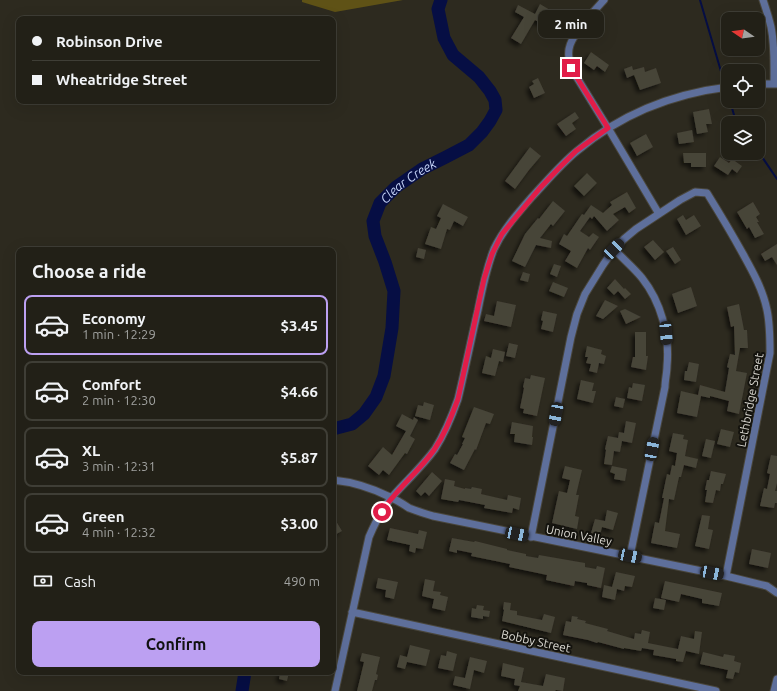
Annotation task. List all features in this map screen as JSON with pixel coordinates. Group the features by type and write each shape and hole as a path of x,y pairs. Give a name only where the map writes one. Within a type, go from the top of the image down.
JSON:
{"street":[{"path":"531,537 571,337 577,314 585,294 614,249 636,229 659,214 571,68 568,57 569,47 576,34 604,0"},
{"path":"763,0 773,39 776,84 765,84"},
{"path":"335,691 369,537 374,525 392,498 434,449 451,418 458,399 484,279 492,254 502,234 540,188 576,151 608,128 622,119 655,104 706,89 721,88"},
{"name":"Lethbridge Street","path":"659,214 694,192 707,194 756,279 767,309 770,329 770,353 726,576"},
{"path":"614,249 642,278 651,291 662,318 668,348 668,365 664,387 630,556"},
{"name":"Union Valley","path":"336,480 362,485 421,513 531,537 726,576 767,586 777,593"},
{"name":"Bobby Street","path":"352,612 716,691"},
{"path":"774,691 777,679"}],"shaded area":[{"path":"302,0 403,0 335,12 302,2"}],"building":[{"path":"540,4 550,10 542,24 535,20 521,44 511,38 524,17 515,12 518,5 535,14"},
{"path":"591,52 609,65 605,72 597,66 594,70 584,63"},
{"path":"632,66 633,70 644,67 645,72 656,68 661,83 640,90 634,75 627,78 624,69"},
{"path":"538,78 545,93 534,98 529,87 534,84 532,81"},
{"path":"709,109 712,124 706,124 708,132 697,134 693,112"},
{"path":"575,112 579,118 572,123 576,129 566,136 557,124"},
{"path":"692,130 694,142 679,144 677,133"},
{"path":"646,134 653,147 637,156 630,143"},
{"path":"530,147 541,156 515,189 505,181"},
{"path":"683,153 706,153 706,167 691,167 691,163 684,163"},
{"path":"720,157 721,160 724,160 729,163 731,160 733,160 742,166 737,173 732,169 728,175 714,166"},
{"path":"587,173 597,183 584,196 574,186"},
{"path":"627,192 636,208 629,213 625,207 613,214 619,220 607,231 594,216 592,219 590,217 580,231 589,237 593,233 599,237 590,250 588,248 577,268 565,261 571,251 559,244 564,234 567,236 582,214 584,215 591,205 603,213 612,205 610,202"},
{"path":"553,201 565,211 553,226 551,224 540,238 552,241 551,248 536,245 525,267 512,261 525,234"},
{"path":"753,202 760,214 756,217 759,222 757,222 764,234 755,238 749,227 747,229 737,212"},
{"path":"443,204 468,217 463,226 454,221 450,230 447,229 441,249 425,244 431,227 436,229 441,218 437,216"},
{"path":"683,215 686,220 694,215 701,226 686,235 677,219"},
{"path":"653,240 664,252 655,260 644,247"},
{"path":"777,244 777,265 772,257 765,261 761,254"},
{"path":"673,247 681,260 675,264 666,251"},
{"path":"418,248 426,250 424,259 416,257"},
{"path":"554,264 561,266 557,277 550,274"},
{"path":"523,272 530,274 528,282 520,280"},
{"path":"615,279 631,294 625,299 618,291 614,295 607,288"},
{"path":"553,282 568,288 564,297 549,291"},
{"path":"691,287 697,306 678,313 672,294"},
{"path":"605,300 618,306 603,319 596,316"},
{"path":"497,301 516,305 511,327 484,321 486,314 494,316"},
{"path":"739,304 744,330 747,330 748,348 740,348 736,371 747,373 739,414 727,411 729,401 710,396 710,398 701,396 697,417 677,413 681,391 698,395 700,385 725,392 729,368 727,367 730,354 735,355 734,326 731,327 727,307"},
{"path":"625,309 641,317 626,324 620,311"},
{"path":"543,311 557,314 553,332 541,329"},
{"path":"635,332 646,332 646,356 648,356 646,370 631,367 633,357 635,357"},
{"path":"509,343 518,345 515,358 506,356"},
{"path":"587,346 602,350 601,354 606,356 604,364 599,363 597,373 589,371 591,364 586,363 588,357 585,357"},
{"path":"493,349 505,352 503,362 499,361 495,376 482,373 486,356 491,358"},
{"path":"689,362 699,364 696,382 684,380 685,371 687,371"},
{"path":"531,375 545,378 537,416 523,413 524,409 520,408 525,378 530,379"},
{"path":"581,380 594,383 592,391 596,391 593,403 577,399"},
{"path":"633,383 645,385 642,401 627,398 629,387 632,388"},
{"path":"616,397 625,399 623,408 614,406"},
{"path":"424,402 434,405 430,420 415,416 418,405 423,406"},
{"path":"474,407 494,414 490,424 486,423 476,450 475,449 464,470 450,463 455,454 457,455 463,444 465,438 462,437"},
{"path":"402,414 413,420 414,417 418,420 410,436 415,439 407,454 405,453 389,475 383,470 379,475 368,466 383,447 392,455 406,431 396,426"},
{"path":"626,421 636,423 632,443 622,441 620,452 614,451 612,465 604,464 608,436 618,438 619,432 624,433"},
{"path":"512,422 533,426 532,445 514,442 515,434 510,434"},
{"path":"721,429 734,432 730,447 717,444"},
{"path":"673,433 684,435 683,439 688,440 685,456 698,459 696,468 684,465 681,477 679,477 674,500 669,499 665,531 680,534 677,548 651,543 655,522 659,523 667,474 670,475 672,465 675,466 677,453 669,451"},
{"path":"706,439 715,441 711,458 702,456"},
{"path":"771,455 777,456 777,483 775,491 777,491 777,503 775,503 774,508 760,506 764,488 767,489 770,474 767,473"},
{"path":"565,466 582,470 576,495 579,495 575,516 579,517 577,529 552,523 559,491 567,493 570,480 562,478"},
{"path":"612,466 627,469 625,481 614,479 615,474 610,472"},
{"path":"711,471 726,474 723,484 721,484 720,491 716,490 713,503 705,502 707,490 705,490"},
{"path":"432,472 442,481 429,496 425,492 421,496 416,491"},
{"path":"445,479 455,481 454,486 465,489 471,489 472,487 482,489 481,494 507,500 508,495 521,498 519,510 513,508 512,513 484,508 485,505 459,500 458,502 441,499"},
{"path":"607,510 618,513 613,530 602,527 600,535 591,533 595,519 605,521"},
{"path":"702,515 710,516 708,529 713,530 709,549 695,546"},
{"path":"336,521 342,531 336,534"},
{"path":"390,528 418,534 419,530 427,532 423,549 416,548 415,553 409,551 410,545 387,540"},
{"path":"452,538 475,541 526,554 526,556 538,558 539,555 585,563 585,567 596,569 597,566 605,568 601,588 575,581 574,586 546,580 547,575 509,567 510,564 471,556 472,553 457,550 457,553 449,551"},
{"path":"752,549 771,553 768,568 749,564"},
{"path":"616,572 635,576 632,587 625,586 624,591 617,589 615,600 602,597 604,585 612,587"},
{"path":"378,578 398,582 394,599 385,597 386,590 376,588"},
{"path":"425,579 435,581 433,591 441,592 440,595 448,597 445,611 432,608 434,599 422,596"},
{"path":"665,581 722,593 719,606 702,603 702,599 681,594 679,602 661,598"},
{"path":"655,598 666,600 664,610 653,608"},
{"path":"504,602 511,603 510,610 517,611 517,615 542,620 544,614 555,617 551,633 502,621"},
{"path":"477,605 484,606 483,610 490,611 489,617 483,616 483,619 471,617 472,608 476,609"},
{"path":"572,616 586,621 585,623 608,629 607,631 634,639 635,633 641,634 642,630 650,632 648,643 678,649 681,636 694,639 695,631 702,632 699,654 686,651 683,662 676,661 676,659 653,655 654,650 642,648 641,651 624,649 563,635 566,621 571,622"},
{"path":"410,645 430,650 426,666 407,662 405,669 397,667 400,655 407,657"},
{"path":"447,651 457,654 453,671 438,668 441,655 446,656"},
{"path":"703,652 723,657 724,654 735,656 734,661 741,663 739,673 735,672 733,679 726,678 728,670 700,664"},
{"path":"362,653 380,657 376,674 378,675 377,680 375,680 372,691 357,691 364,662 360,661"},
{"path":"470,657 487,661 484,673 474,670 470,689 453,685 455,676 465,678"},
{"path":"503,663 524,668 521,682 543,686 546,674 565,678 563,691 518,691 520,686 514,685 515,679 501,676"},
{"path":"280,675 288,675 287,681 279,679"}],"waterway":[{"name":"Clear Creek","path":"336,428 352,424 364,414 376,397 384,376 392,328 394,291 375,236 373,221 380,203 396,187 422,169 469,145 482,132 496,110 495,100 490,91 479,77 453,55 444,38 438,9 441,0"},
{"path":"700,0 721,71"},
{"path":"732,108 735,116"},
{"path":"764,160 777,179"},
{"name":"Clear Creek","path":"242,691 245,675"}],"route":[{"path":"382,512 434,449 451,418 458,399 484,279 492,254 502,234 540,188 559,168 576,151 608,128 571,68"}]}
